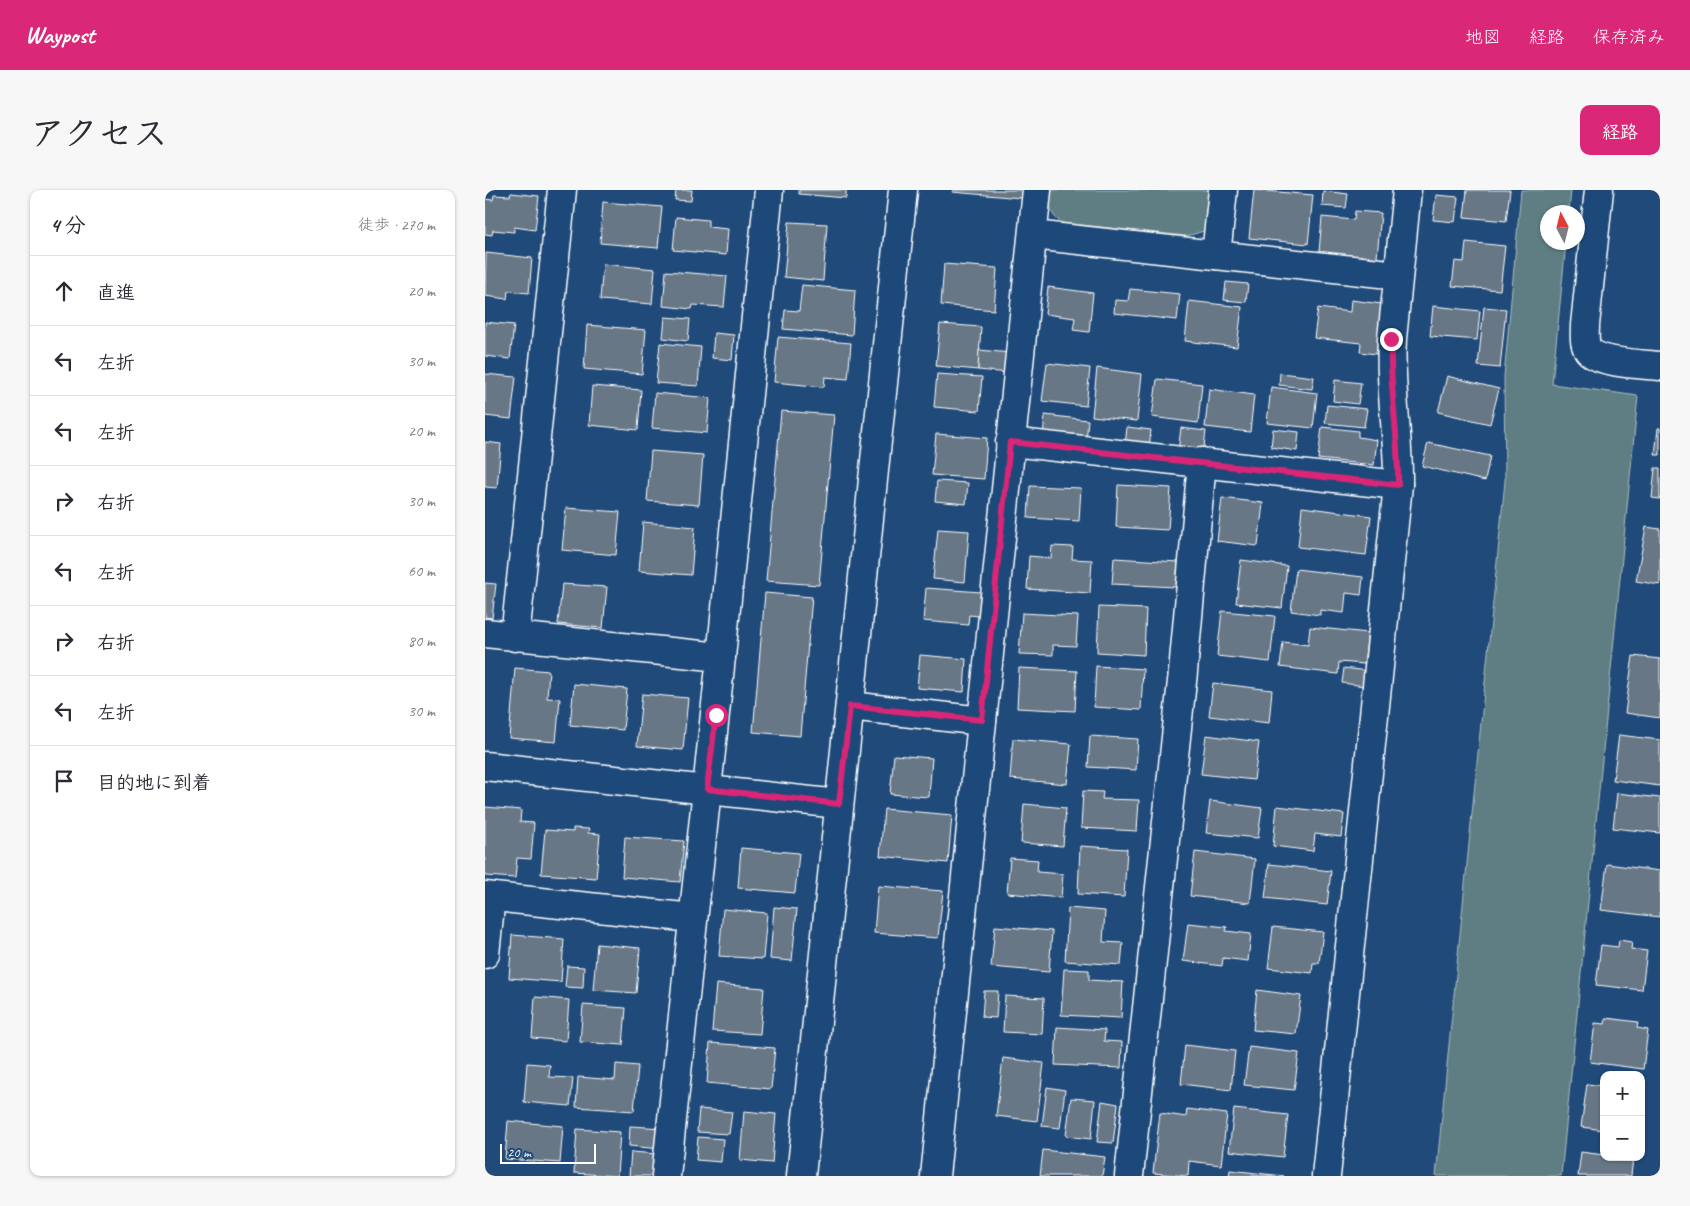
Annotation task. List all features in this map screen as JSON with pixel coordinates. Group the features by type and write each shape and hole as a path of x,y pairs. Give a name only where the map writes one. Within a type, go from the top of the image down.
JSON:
{"street":[{"path":"515,637 563,190"},
{"path":"666,1176 769,190"},
{"path":"801,1176 903,190"},
{"path":"935,1176 1037,190"},
{"path":"1216,254 1223,190"},
{"path":"1326,1176 1398,485 1399,467 1391,363 1407,190"},
{"path":"1599,190 1585,325 1585,342 1589,351 1601,358 1619,362 1660,366"},
{"path":"1033,235 1398,274"},
{"path":"1010,442 1398,485"},
{"path":"1129,1176 1181,692 1202,462"},
{"path":"485,633 721,657"},
{"path":"850,706 982,720"},
{"path":"485,766 839,804"},
{"path":"485,954 488,896 693,918"}],"green space":[{"path":"1052,190 1208,190 1204,231 1187,236 1062,223 1052,213"},
{"path":"1521,190 1571,190 1570,205 1540,205 1540,250 1565,250 1552,384 1638,396 1561,1176 1436,1176 1505,481 1504,377"}],"building":[{"path":"676,190 692,190 691,201 675,200"},
{"path":"799,190 846,190 846,198 799,194"},
{"path":"953,190 1021,190 1021,198 952,192"},
{"path":"1254,190 1313,195 1308,244 1249,238"},
{"path":"1467,190 1510,190 1506,221 1464,217"},
{"path":"1323,191 1348,194 1346,208 1322,206"},
{"path":"511,193 539,196 535,230 514,227 514,232 493,230 492,235 485,234 485,199 493,200 494,195 510,196"},
{"path":"1436,195 1458,197 1455,222 1433,220"},
{"path":"603,202 662,207 658,248 600,243"},
{"path":"1355,211 1381,213 1377,258 1319,252 1322,217 1354,220"},
{"path":"676,217 708,220 708,227 728,229 726,255 673,250"},
{"path":"789,222 827,224 823,281 784,277"},
{"path":"1466,242 1505,246 1500,290 1452,286 1455,261 1464,262"},
{"path":"486,253 532,258 529,293 508,291 507,299 485,296"},
{"path":"603,264 655,269 652,304 600,300"},
{"path":"944,264 997,268 994,310 941,305"},
{"path":"666,271 727,276 724,307 693,305 692,309 663,306"},
{"path":"1226,282 1248,284 1246,302 1224,300"},
{"path":"802,285 855,290 852,335 783,329 785,310 799,311"},
{"path":"1048,287 1093,293 1089,332 1073,330 1075,318 1045,314"},
{"path":"1130,289 1180,294 1177,320 1114,313 1115,300 1128,301"},
{"path":"1351,300 1382,304 1376,354 1360,352 1361,343 1314,338 1318,308 1350,312"},
{"path":"1189,301 1242,307 1237,347 1185,341"},
{"path":"1433,306 1480,311 1477,340 1430,336"},
{"path":"1484,307 1506,309 1500,368 1478,366"},
{"path":"665,317 690,319 688,341 663,338"},
{"path":"485,322 514,325 510,359 485,356"},
{"path":"940,324 981,327 978,370 936,366"},
{"path":"587,325 646,330 642,374 584,369"},
{"path":"714,333 734,335 732,360 712,358"},
{"path":"778,337 851,343 848,379 825,377 824,387 774,382"},
{"path":"660,343 701,347 698,386 656,383"},
{"path":"979,350 1011,353 1009,373 978,370"},
{"path":"1047,363 1090,368 1086,406 1042,401"},
{"path":"1097,368 1142,374 1137,421 1092,416"},
{"path":"1280,373 1314,377 1312,389 1279,385"},
{"path":"485,374 516,377 511,419 485,416"},
{"path":"937,374 982,377 979,411 934,407"},
{"path":"1447,376 1499,389 1490,424 1438,412"},
{"path":"1157,379 1202,384 1198,423 1152,417"},
{"path":"1335,380 1361,383 1358,404 1333,401"},
{"path":"592,386 641,390 638,430 589,425"},
{"path":"1271,387 1317,393 1313,428 1267,423"},
{"path":"1209,389 1254,395 1250,432 1205,427"},
{"path":"655,393 710,398 707,433 652,428"},
{"path":"1327,405 1367,409 1364,427 1325,423"},
{"path":"781,411 834,415 819,585 766,581"},
{"path":"1045,415 1088,420 1086,442 1043,437"},
{"path":"1127,427 1151,430 1149,449 1125,446"},
{"path":"1322,427 1358,431 1358,437 1377,440 1374,465 1318,459"},
{"path":"1181,428 1206,431 1203,454 1178,451"},
{"path":"1658,428 1660,428 1660,455 1655,455"},
{"path":"1273,429 1299,432 1297,451 1271,447"},
{"path":"936,434 987,438 984,479 932,475"},
{"path":"485,442 501,444 497,488 485,487"},
{"path":"1428,443 1490,456 1485,481 1422,466"},
{"path":"651,451 703,455 699,505 647,501"},
{"path":"1655,468 1660,468 1660,499 1652,498"},
{"path":"937,481 968,483 966,504 935,501"},
{"path":"1118,485 1171,488 1168,530 1116,527"},
{"path":"1030,486 1081,488 1079,521 1028,518"},
{"path":"1222,498 1263,503 1258,546 1217,541"},
{"path":"1302,507 1371,516 1366,555 1298,547"},
{"path":"566,508 620,512 616,555 562,550"},
{"path":"643,522 695,527 691,575 639,571"},
{"path":"1646,527 1660,529 1660,585 1636,581"},
{"path":"938,529 969,531 965,582 933,579"},
{"path":"1052,546 1073,547 1072,559 1092,560 1090,593 1027,589 1029,556 1051,558"},
{"path":"1114,558 1178,562 1176,587 1112,584"},
{"path":"1241,560 1287,566 1282,608 1236,603"},
{"path":"1296,569 1363,577 1361,595 1346,593 1344,613 1320,610 1320,615 1291,611"},
{"path":"485,583 496,584 492,618 485,617"},
{"path":"562,584 607,587 603,628 558,624"},
{"path":"926,588 981,592 979,616 969,615 968,625 923,621"},
{"path":"765,593 812,597 800,736 753,732"},
{"path":"1099,607 1146,609 1144,655 1097,652"},
{"path":"1222,611 1275,616 1270,662 1217,656"},
{"path":"1022,613 1078,616 1076,646 1053,645 1053,655 1019,654"},
{"path":"1310,627 1368,633 1364,664 1339,662 1338,674 1280,667 1283,642 1308,645"},
{"path":"920,655 966,659 964,692 917,688"},
{"path":"1633,656 1660,659 1660,718 1625,713"},
{"path":"1096,666 1143,669 1141,710 1094,707"},
{"path":"515,668 549,671 547,698 560,699 556,742 509,738"},
{"path":"1019,668 1077,671 1075,711 1017,708"},
{"path":"1344,668 1367,671 1365,686 1342,683"},
{"path":"1213,683 1272,690 1269,723 1209,716"},
{"path":"574,684 627,689 623,730 570,725"},
{"path":"642,694 688,698 683,750 637,746"},
{"path":"1206,735 1259,742 1254,780 1201,774"},
{"path":"1619,735 1660,740 1660,786 1613,780"},
{"path":"1090,736 1138,739 1136,770 1088,767"},
{"path":"1013,739 1071,744 1067,784 1010,779"},
{"path":"894,755 932,758 929,797 890,794"},
{"path":"1083,791 1103,792 1102,799 1139,800 1137,831 1081,828"},
{"path":"1617,793 1660,798 1660,833 1613,828"},
{"path":"1210,801 1262,808 1258,838 1206,833"},
{"path":"1024,804 1066,808 1063,846 1021,843"},
{"path":"1277,806 1344,814 1341,837 1315,834 1313,851 1273,846"},
{"path":"485,807 521,810 520,822 534,823 531,859 517,858 515,878 485,876"},
{"path":"884,809 952,815 948,863 880,856"},
{"path":"573,828 589,829 588,833 600,834 596,878 541,874 545,830 573,832"},
{"path":"625,837 684,841 680,882 622,877"},
{"path":"1080,846 1127,849 1124,897 1078,894"},
{"path":"741,848 799,853 795,893 738,888"},
{"path":"1195,852 1255,859 1250,903 1190,896"},
{"path":"1010,858 1038,860 1037,872 1063,874 1061,898 1007,893"},
{"path":"1269,864 1331,871 1327,905 1265,898"},
{"path":"1607,864 1660,871 1660,917 1601,910"},
{"path":"878,886 943,891 938,938 874,933"},
{"path":"774,907 797,909 792,961 770,959"},
{"path":"1068,908 1105,911 1103,942 1123,943 1121,965 1065,961"},
{"path":"723,909 767,913 763,959 719,956"},
{"path":"1188,923 1227,927 1226,931 1251,934 1248,961 1223,958 1222,966 1183,961"},
{"path":"995,926 1052,931 1049,972 991,967"},
{"path":"1273,927 1323,932 1319,963 1313,963 1312,973 1268,968"},
{"path":"512,935 564,939 561,982 509,978"},
{"path":"1619,940 1632,942 1631,949 1647,951 1642,990 1596,985 1601,945 1618,947"},
{"path":"597,944 640,948 636,993 593,990"},
{"path":"567,966 584,967 583,988 565,987"},
{"path":"1064,969 1089,970 1089,980 1123,982 1121,1018 1061,1015"},
{"path":"716,984 764,988 760,1034 712,1031"},
{"path":"1257,990 1301,996 1296,1034 1253,1030"},
{"path":"984,991 998,991 996,1018 982,1017"},
{"path":"1005,996 1044,998 1042,1034 1003,1032"},
{"path":"535,997 569,1000 566,1041 532,1038"},
{"path":"583,1005 626,1008 623,1045 580,1042"},
{"path":"1606,1018 1638,1022 1637,1028 1648,1030 1643,1069 1590,1062 1595,1023 1605,1024"},
{"path":"1057,1027 1105,1030 1104,1041 1122,1042 1121,1068 1055,1065"},
{"path":"710,1043 775,1048 771,1089 707,1083"},
{"path":"1185,1045 1235,1051 1231,1090 1181,1084"},
{"path":"1249,1047 1299,1053 1294,1090 1244,1085"},
{"path":"1003,1058 1044,1063 1037,1121 996,1116"},
{"path":"527,1063 550,1065 549,1077 573,1078 570,1106 524,1102"},
{"path":"616,1064 638,1066 634,1111 576,1107 578,1077 615,1080"},
{"path":"1587,1084 1600,1086 1600,1129 1581,1127"},
{"path":"1047,1087 1065,1090 1060,1128 1042,1126"},
{"path":"1071,1098 1095,1100 1091,1139 1066,1136"},
{"path":"1102,1101 1118,1104 1113,1143 1097,1142"},
{"path":"699,1109 732,1112 729,1134 697,1132"},
{"path":"1187,1109 1227,1114 1221,1165 1189,1161 1188,1176 1153,1173 1160,1113 1186,1117"},
{"path":"1234,1109 1288,1115 1283,1157 1229,1151"},
{"path":"744,1111 776,1114 772,1163 740,1160"},
{"path":"508,1121 563,1126 560,1163 505,1159"},
{"path":"630,1126 663,1128 661,1149 629,1146"},
{"path":"577,1129 620,1132 617,1176 574,1173"},
{"path":"698,1137 723,1139 721,1162 696,1160"},
{"path":"1043,1150 1105,1157 1102,1176 1040,1176"},
{"path":"631,1152 658,1154 656,1176 629,1176"},
{"path":"1581,1152 1600,1154 1600,1161 1633,1161 1631,1176 1578,1176"},
{"path":"1230,1170 1265,1174 1284,1176 1229,1176"}],"route":[{"path":"716,715 707,789 839,804 850,706 982,720 1010,442 1398,485 1399,467 1391,339"}]}
